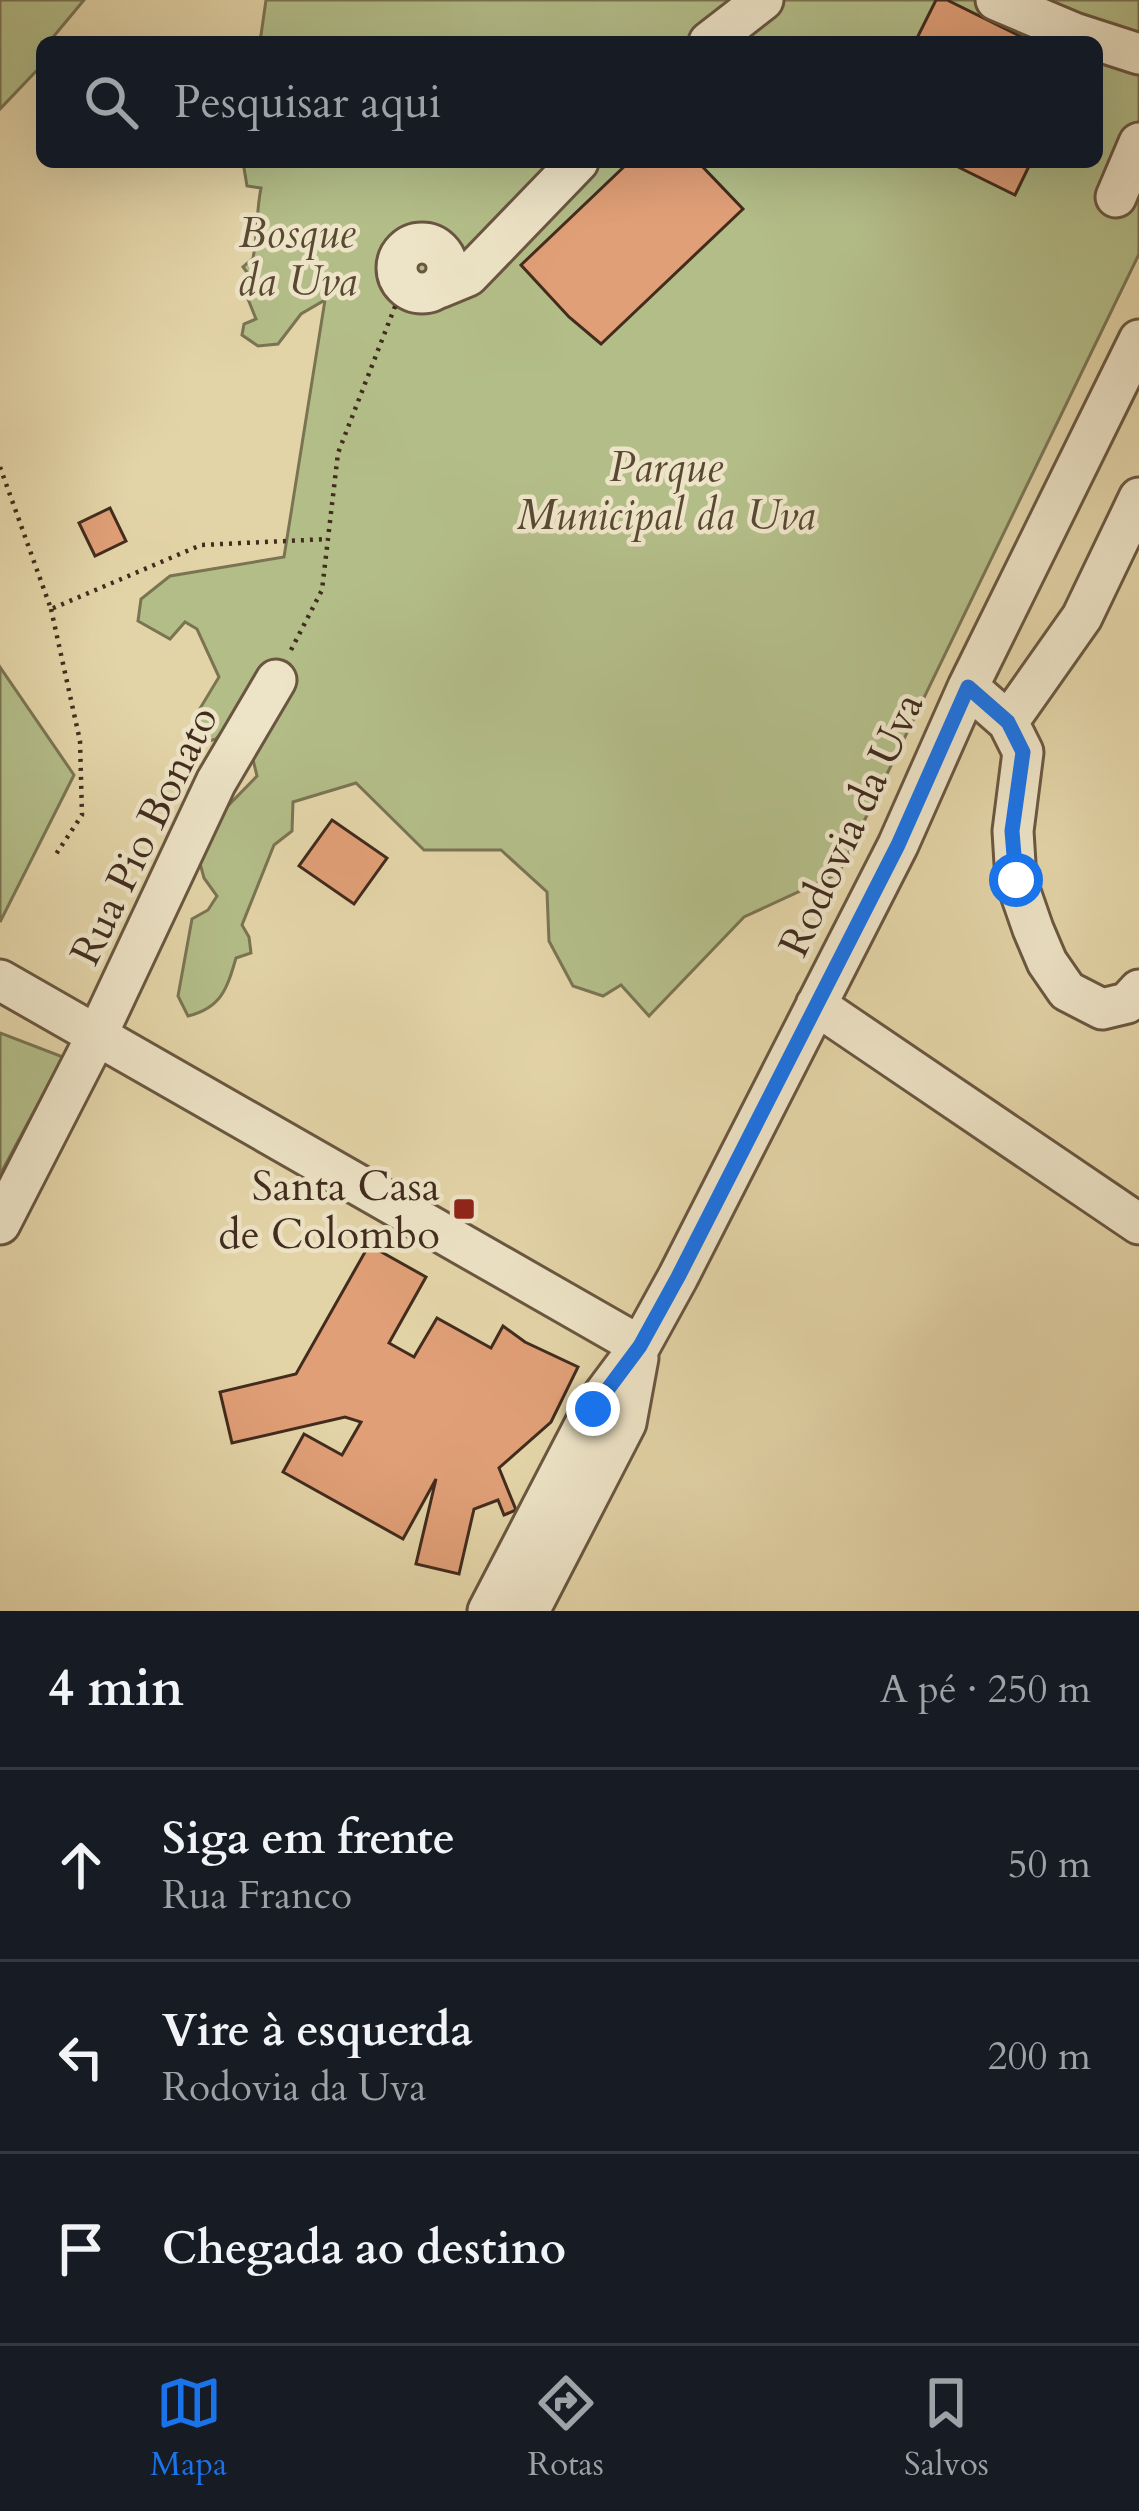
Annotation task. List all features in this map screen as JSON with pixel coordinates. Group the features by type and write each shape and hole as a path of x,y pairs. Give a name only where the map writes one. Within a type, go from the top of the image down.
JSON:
{"street":[{"path":"717,36 763,0"},
{"path":"996,0 1084,17 1139,54"},
{"path":"1116,197 1139,143"},
{"path":"421,287 468,276 572,168"},
{"name":"Rodovia da Uva","path":"488,1611 593,1409 640,1346 898,845 968,687 1139,340"},
{"path":"1008,722 1082,616 1139,498"},
{"name":"Rua Pio Bonato","path":"0,1224 98,1034 217,782 276,680"},
{"path":"968,687 1008,722 1023,752 1012,831 1016,880 1047,962 1066,991 1102,1009 1127,1003 1139,990"},
{"path":"0,980 640,1346"},
{"path":"816,1005 1139,1224"},
{"name":"Rodovia da Uva","path":"529,1611 626,1423 640,1346"}],"path":[{"path":"276,680 322,590 338,453 421,287"},
{"path":"0,467 51,609 80,741 82,815 56,854"},
{"path":"51,609 201,545 328,539"}],"green space":[{"path":"0,0 84,0 54,36 36,36 36,71 0,109"},
{"name":"Parque Municipal da Uva","path":"266,0 1139,0 1139,254 839,873 744,917 649,1016 621,985 603,996 573,986 549,941 547,892 501,850 424,850 356,783 293,802 292,831 274,845 242,925 251,953 236,958 226,988 208,1008 188,1016 178,996 192,919 208,910 217,896 204,878 198,856 224,810 257,776 237,714 216,739 203,743 193,720 219,677 197,629 185,622 170,639 138,621 141,599 170,576 284,557 325,300 301,314 278,344 258,346 242,335 244,324 256,319 248,299 255,283 243,267 253,258 261,188 247,186 244,168 1103,168 1103,36 261,36"},
{"path":"0,667 74,775 0,922"},
{"path":"0,1033 63,1057 0,1175"}],"building":[{"path":"936,0 947,0 1020,36 918,36"},
{"path":"623,168 704,168 743,209 601,344 521,265"},
{"path":"960,168 1028,168 1015,195"},
{"path":"110,508 126,541 95,556 79,523"},
{"path":"332,820 387,858 354,904 299,866"},
{"path":"369,1245 426,1277 389,1343 414,1357 437,1318 491,1348 503,1326 578,1367 551,1422 499,1468 516,1510 504,1515 498,1500 474,1509 459,1574 416,1564 436,1479 403,1539 283,1472 304,1434 342,1455 361,1422 345,1417 232,1443 220,1392 296,1374"}],"place":[{"name":"Santa Casa de Colombo","path":"464,1209"}],"route":[{"path":"593,1409 640,1346 678,1277 898,845 968,687 1008,722 1023,752 1012,831 1016,880"}],"park label":[{"name":"Bosque da Uva","path":"297,256"}]}
